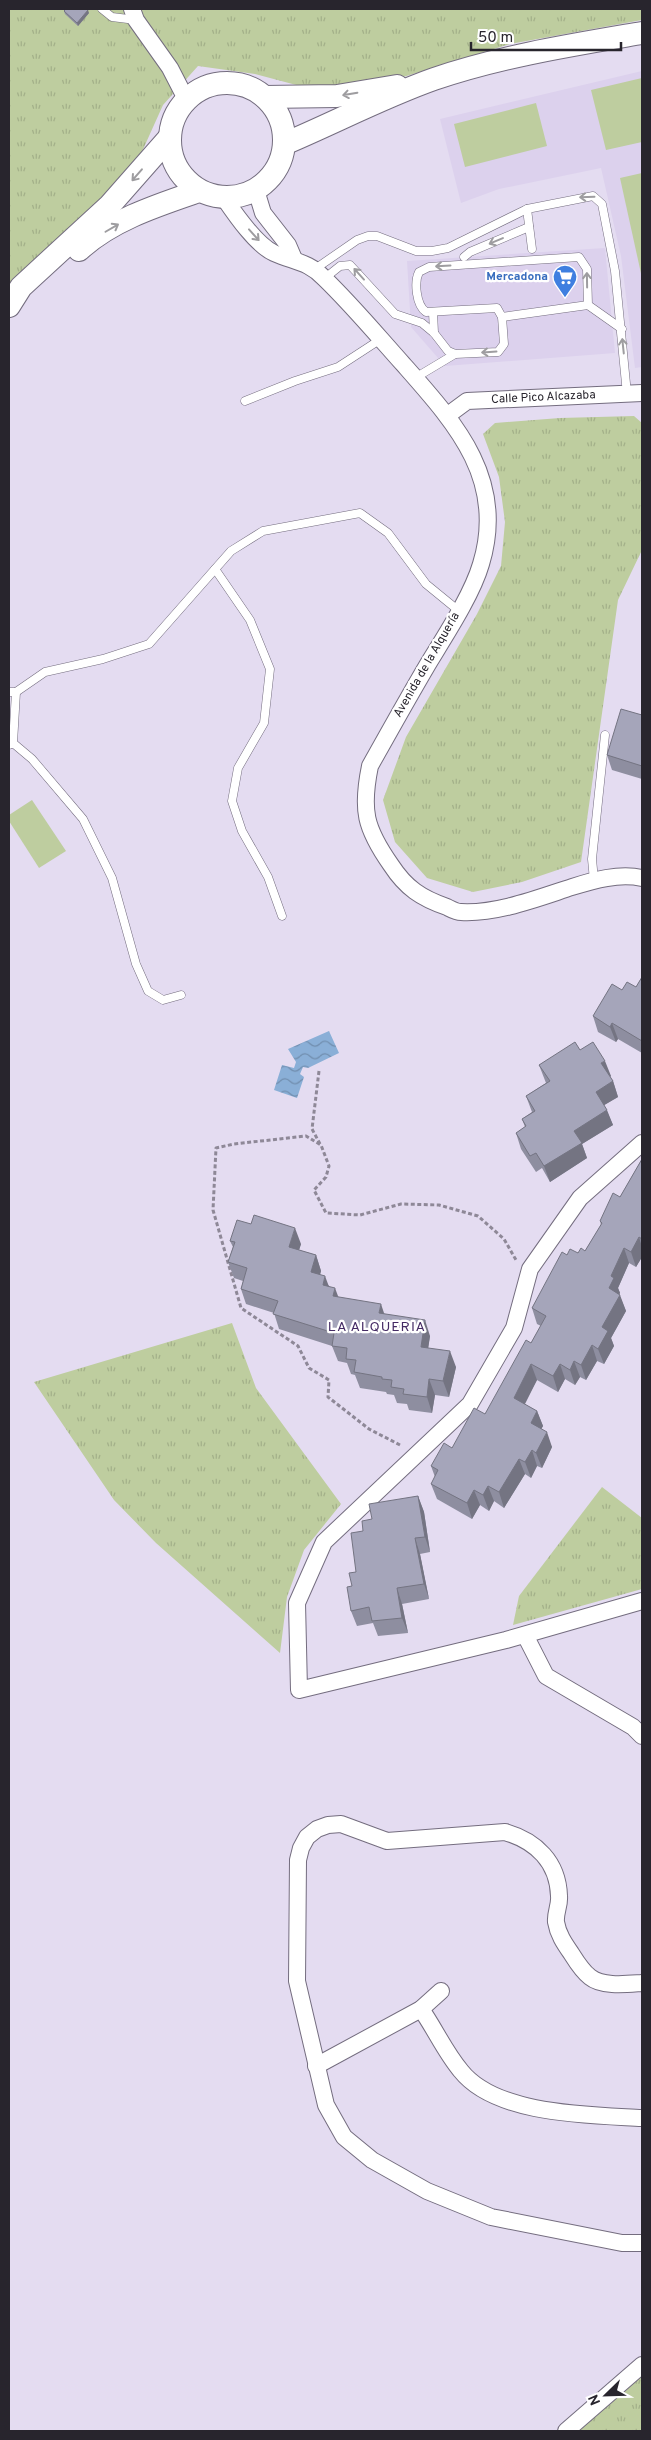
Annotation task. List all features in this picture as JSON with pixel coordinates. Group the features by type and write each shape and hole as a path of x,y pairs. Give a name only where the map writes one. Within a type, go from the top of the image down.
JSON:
{"main road":[{"path":"265,98 337,96 432,80 512,57 642,33"},
{"path":"284,144 432,80"},
{"path":"216,83 234,83 250,88 265,98 276,111 283,127 284,144 280,162 270,178 256,190 241,196 224,198 200,191 187,181 177,169 171,154 169,138 171,124 177,111 186,100 200,89 216,83"},
{"path":"9,306 22,287 110,205 169,138"},
{"path":"9,316 87,242 141,212 200,191"}],"street":[{"path":"134,14 170,68 186,100"},
{"path":"256,190 263,213 288,245 294,259"},
{"name":"Avenida de la Alquería","path":"224,198 260,242 273,253 294,259 320,273 448,415 474,458 488,504 487,539 481,565 459,611 370,766 365,792 366,816 375,843 398,876 423,898 460,912 505,907 594,880 613,877 642,878"},
{"name":"Calle Pico Alcazaba","path":"448,415 467,401 635,394"},
{"path":"642,1143 580,1198 530,1269 514,1328 470,1404 324,1542 297,1603 299,1690 525,1635 642,1601"},
{"path":"525,1635 546,1676 633,1727 642,1736"},
{"path":"642,1983 613,1984 591,1978 563,1942 558,1932 556,1921 560,1899 558,1879 550,1861 537,1846 520,1836 505,1832 387,1840 341,1824 328,1825 317,1829 307,1837 301,1848 298,1860 297,1981 326,2105 344,2137 372,2160 427,2190 491,2217 622,2243 642,2243"},
{"path":"316,2066 421,2009 441,1991"},
{"path":"421,2009 462,2072 485,2093 514,2104 552,2110 642,2118"},
{"path":"566,2431 642,2365"}],"lane":[{"path":"102,9 112,17 134,14"},
{"path":"320,273 356,240 368,236 376,236 416,251 432,251 448,248 526,209 590,195 600,200 615,271 622,329 635,394"},
{"path":"526,209 532,250"},
{"path":"464,258 470,252 529,227"},
{"path":"415,378 454,354 498,352 504,344 502,317 497,308 426,312 419,305 416,278 419,272 425,268 579,257 587,270 588,305"},
{"path":"320,273 343,265 352,266 395,314 422,323 434,333 443,346 454,354"},
{"path":"502,317 588,305 622,329"},
{"path":"433,312 434,333"},
{"path":"246,401 295,381 338,368 381,339"},
{"path":"181,995 162,1000 148,991 136,964 112,878 83,819 32,759 11,744 12,692 45,672 104,659 149,644 231,550 263,531 360,513 388,533 426,584 459,611"},
{"path":"215,569 250,620 270,669 264,723 238,768 232,801 242,831 268,877 282,916"},
{"path":"594,880 592,859 605,735"}],"path":[{"path":"319,1071 312,1129 329,1166 326,1177 314,1190 326,1212 360,1215 401,1204 439,1206 478,1216 504,1239 519,1265 530,1269"},
{"path":"321,1145 306,1136 234,1144 216,1148 213,1210 241,1308 298,1346 309,1368 328,1380 328,1397 369,1429 401,1446"}],"shaded area":[{"path":"642,71 642,367 635,368 621,256 601,168 499,189 461,203 440,119"},
{"name":"Mercadona","path":"605,248 615,353 445,366 411,327 407,261"}],"green space":[{"path":"9,9 642,9 642,20 510,44 387,82 315,90 255,74 198,66 163,105 136,165 9,292"},
{"path":"642,78 642,142 606,150 591,90"},
{"path":"536,103 547,146 465,167 454,124"},
{"path":"642,173 642,278 620,178"},
{"path":"634,416 642,423 642,550 618,600 581,862 522,882 473,892 427,878 395,842 383,800 406,737 477,614 501,566 505,522 499,477 483,434 495,423 560,418"},
{"path":"32,800 66,851 39,868 9,821 9,815"},
{"path":"232,1323 256,1388 341,1504 304,1550 287,1597 280,1653 156,1543 114,1500 34,1382"},
{"path":"602,1487 642,1518 642,1589 513,1625 519,1596"},
{"path":"642,2376 642,2431 576,2431"}],"water":[{"path":"329,1031 339,1053 308,1068 303,1067 300,1074 304,1077 297,1098 274,1090 282,1065 294,1068 296,1062 288,1049"}],"building":[{"path":"66,9 88,10 77,23 64,11"},
{"path":"621,709 642,715 642,766 607,755"},
{"path":"642,977 642,1041 612,1023 610,1027 593,1016 612,984 622,990 627,982 636,987"},
{"path":"575,1042 580,1050 593,1042 605,1061 601,1063 613,1081 596,1092 607,1110 574,1131 582,1143 544,1166 536,1153 530,1156 516,1133 526,1126 522,1119 535,1111 526,1096 550,1081 539,1065"},
{"path":"642,1159 642,1239 639,1237 631,1252 624,1248 611,1276 614,1278 609,1288 620,1295 602,1327 608,1331 598,1349 592,1345 581,1365 574,1361 570,1370 560,1364 553,1376 531,1364 514,1398 537,1411 531,1423 547,1432 536,1453 532,1450 525,1462 519,1459 499,1492 488,1486 483,1495 474,1490 467,1503 431,1484 438,1470 431,1466 444,1443 452,1448 474,1408 485,1414 526,1340 531,1343 546,1316 532,1308 562,1252 567,1255 570,1249 578,1253 581,1248 585,1251 602,1223 600,1221 613,1193 620,1197"},
{"path":"254,1215 295,1228 289,1247 316,1255 311,1272 325,1276 323,1285 335,1288 333,1296 381,1304 379,1313 425,1320 421,1347 450,1351 443,1381 429,1379 427,1397 403,1394 404,1389 391,1387 392,1380 354,1372 356,1360 346,1359 347,1348 332,1346 334,1333 273,1314 278,1301 241,1289 247,1268 228,1262 235,1242 230,1241 237,1220 251,1224"},
{"path":"418,1496 425,1537 415,1538 424,1584 397,1588 402,1618 372,1621 369,1607 351,1611 347,1587 352,1586 349,1573 356,1572 351,1533 363,1531 362,1521 372,1519 369,1504"}],"place":[{"name":"Mercadona","path":"565,298"}],"district":[{"name":"LA ALQUERIA","path":"377,1327"}]}
